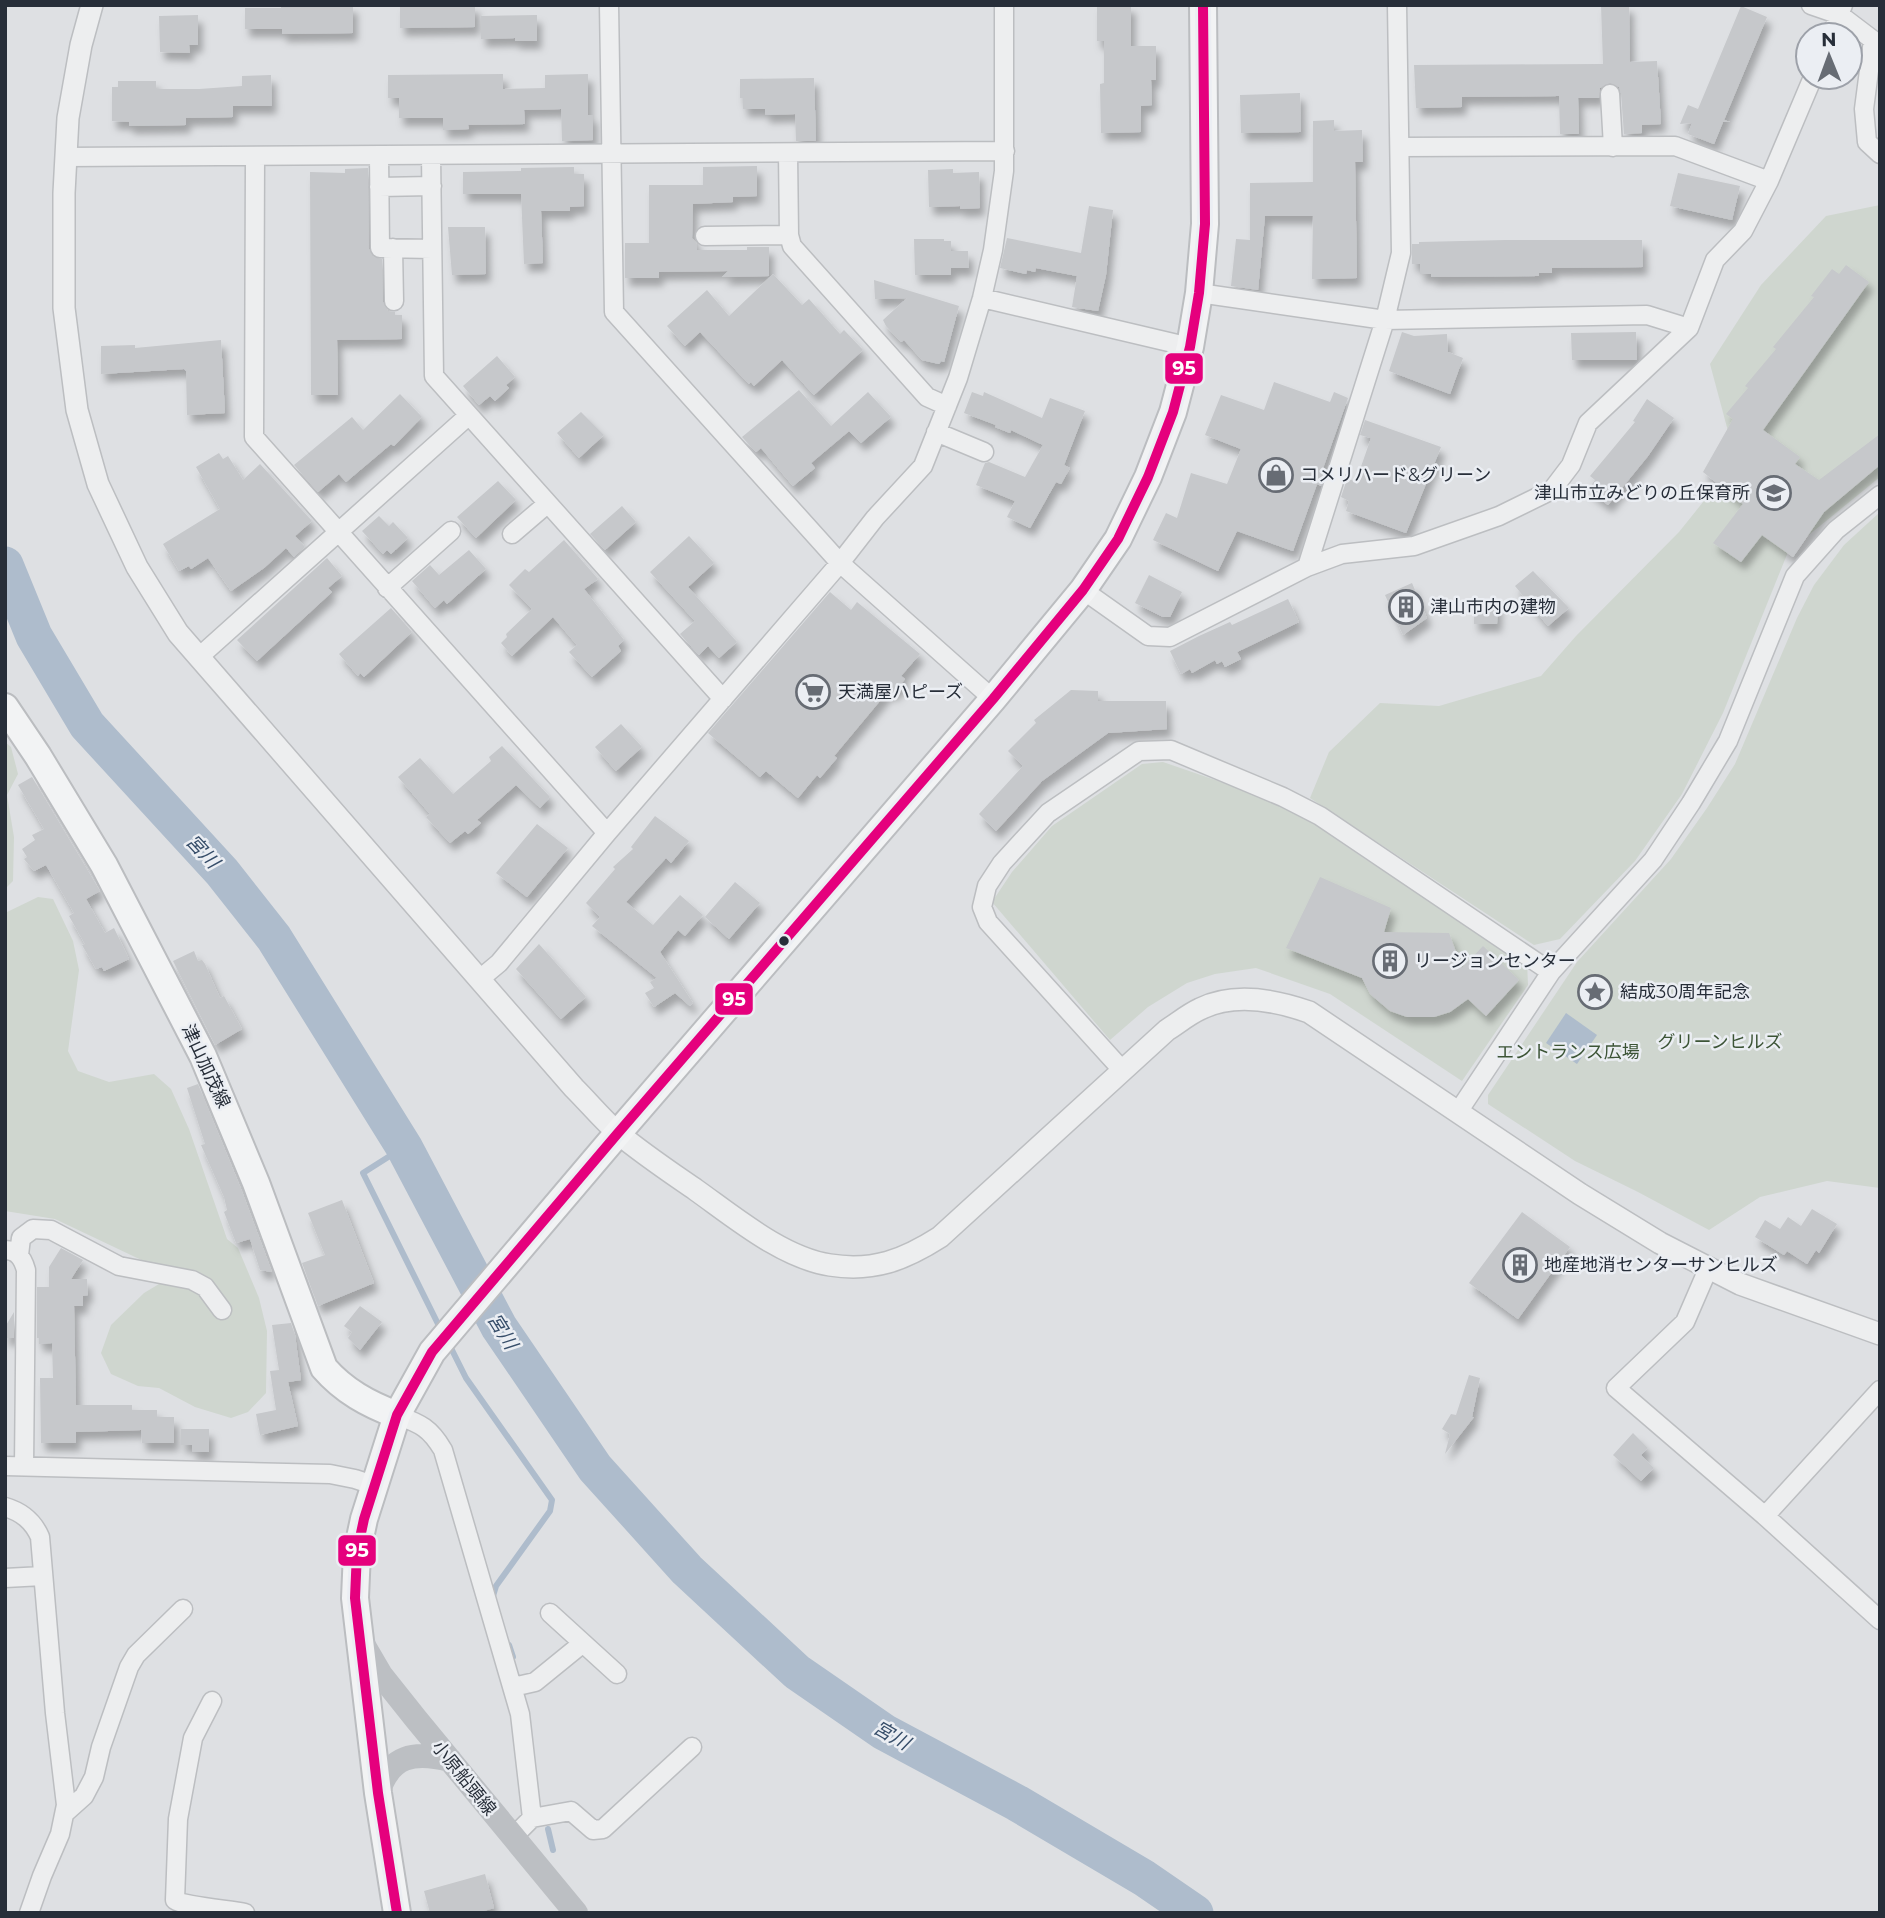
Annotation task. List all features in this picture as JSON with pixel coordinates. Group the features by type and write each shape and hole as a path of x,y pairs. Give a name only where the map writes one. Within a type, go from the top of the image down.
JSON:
{"main road":[{"path":"397,1913 378,1793 355,1598 358,1552 373,1485 397,1415 432,1352 993,699 1083,590 1118,539 1148,477 1173,412 1190,347 1199,293 1205,224 1203,5"},
{"name":"津山加茂線","path":"5,707 104,865 203,1056 252,1173 324,1368 337,1382 364,1401 397,1415"},
{"name":"小原船頭線","path":"360,1638 382,1675 576,1913"},
{"path":"378,1793 383,1777 394,1765 406,1758 427,1754 450,1760"}],"street":[{"path":"92,5 81,45 68,118 65,157 64,308 77,410 98,484 137,568 178,633 574,1088 618,1133 747,1226 796,1254 829,1265 859,1268 889,1264 917,1252 940,1237 1167,1030 1202,1008 1228,1001 1281,1003 1309,1012 1580,1195 1660,1244 1740,1283 1880,1334"},
{"path":"609,5 614,312 840,563 993,699"},
{"path":"481,978 499,963 607,833 840,563 875,518 923,466 947,405 982,298 993,250 1005,151 1004,5"},
{"path":"1307,567 1385,320 1401,253 1397,5"},
{"path":"1811,5 1841,10 1873,40 1864,108 1867,142 1880,154"},
{"path":"1083,590 1148,636 1170,638 1307,567 1342,554 1414,545 1499,516 1552,490 1571,465 1588,423 1689,328 1715,260 1743,232 1769,181 1808,91"},
{"path":"1610,94 1613,147"},
{"path":"1400,147 1675,146 1769,181"},
{"path":"65,157 1005,151"},
{"path":"788,153 789,235 792,246 927,397 947,405"},
{"path":"379,156 380,248 432,249"},
{"path":"431,156 434,376 723,699"},
{"path":"255,157 254,437 607,833"},
{"path":"379,187 432,186"},
{"path":"705,236 789,235"},
{"path":"393,248 394,301"},
{"path":"1199,293 1385,320 1647,315 1689,328"},
{"path":"982,298 1190,347"},
{"path":"198,656 468,416"},
{"path":"936,432 984,452"},
{"path":"1458,1112 1551,972 1653,860 1698,793 1728,741 1795,576 1836,530 1880,495"},
{"path":"512,534 547,504"},
{"path":"387,588 452,531"},
{"path":"1123,1070 988,922 982,907 988,886 1002,863 1048,813 1139,751 1171,750 1283,797 1320,817 1551,972"},
{"path":"24,1466 26,1270 22,1258 12,1253 21,1238 33,1229 51,1230 119,1266 192,1280 205,1287 222,1310"},
{"path":"1708,1269 1685,1322 1616,1388 1765,1516 1880,1620"},
{"path":"1765,1516 1880,1391"},
{"path":"397,1415 420,1424 434,1435 443,1450 513,1688 526,1751 532,1818"},
{"path":"5,1466 330,1474 373,1485"},
{"path":"5,1507 20,1512 35,1526 40,1537 66,1805 60,1834 29,1913"},
{"path":"5,1578 43,1576"},
{"path":"65,1813 84,1796 93,1777 129,1667 136,1655 183,1609"},
{"path":"550,1613 617,1674"},
{"path":"513,1688 542,1677 583,1643"},
{"path":"212,1701 193,1738 178,1819 175,1900 181,1905 192,1904 245,1913"},
{"path":"513,1837 532,1818 571,1811 593,1830 603,1829 692,1747"}],"green space":[{"path":"1880,205 1880,477 1788,552 1723,713 1682,794 1635,861 1560,939 1534,945 1310,798 1329,752 1380,703 1439,706 1541,676 1576,636 1679,532 1736,461 1710,364 1761,285 1826,216"},
{"name":"グリーンヒルズ","path":"1880,512 1880,1188 1827,1181 1760,1197 1709,1230 1575,1161 1488,1104 1488,1095 1577,962 1671,859 1707,808 1735,764 1797,618 1814,585 1844,545"},
{"path":"5,742 11,747 18,774 7,795 14,837 13,881 5,889"},
{"path":"1163,762 1285,804 1365,859 1527,962 1528,985 1462,1081 1330,994 1256,968 1215,974 1187,983 1148,1007 1110,1040 992,902 1012,872 1052,826 1142,764"},
{"path":"38,897 53,899 73,941 79,970 68,1051 78,1071 109,1082 154,1074 171,1089 189,1129 227,1239 238,1248 259,1298 267,1331 266,1393 248,1412 231,1418 195,1407 159,1388 138,1386 111,1374 101,1353 111,1325 144,1293 159,1284 154,1266 55,1219 5,1211 5,913"}],"water":[{"path":"1566,1013 1597,1035 1577,1064 1546,1043"}],"building":[{"path":"281,5 353,5 353,33 282,34 282,29 245,29 245,8 281,8"},
{"path":"400,5 475,5 475,27 400,28"},
{"path":"1097,5 1131,5 1131,46 1156,46 1156,80 1151,80 1152,105 1141,106 1141,132 1101,133 1100,84 1104,83 1104,41 1097,41"},
{"path":"1601,5 1629,5 1630,62 1657,61 1661,124 1642,125 1642,133 1624,134 1621,93 1619,87 1610,83 1600,88 1599,98 1578,98 1579,134 1560,134 1559,96 1462,97 1462,107 1416,108 1414,65 1603,64"},
{"path":"1741,6 1767,17 1724,120 1730,122 1723,122 1714,144 1688,134 1692,123 1680,124 1688,105 1698,109"},
{"path":"198,15 198,45 189,45 190,53 160,52 159,16"},
{"path":"537,15 537,41 515,41 515,38 481,39 481,16"},
{"path":"503,74 503,89 545,88 545,75 588,74 588,115 593,115 593,140 562,141 561,109 524,110 525,124 468,125 469,129 443,130 443,118 399,118 399,98 388,98 388,75"},
{"path":"271,75 272,106 233,106 233,117 186,118 186,125 129,126 129,122 112,121 112,87 118,87 118,81 156,81 156,89 199,89 242,86 242,76"},
{"path":"814,78 816,141 796,141 795,114 765,115 765,109 743,109 740,79"},
{"path":"1300,93 1301,132 1241,133 1240,95"},
{"path":"1334,120 1334,131 1362,130 1363,162 1355,162 1357,278 1312,279 1313,216 1265,216 1258,290 1231,286 1236,239 1250,240 1250,183 1313,182 1313,121"},
{"path":"757,166 757,196 733,197 733,202 693,204 692,238 697,244 697,250 769,247 769,276 722,277 728,271 659,272 659,278 625,278 625,243 649,243 649,185 703,185 703,167"},
{"path":"574,167 574,174 584,174 584,206 570,207 570,211 541,211 543,263 524,264 521,194 463,194 463,172"},
{"path":"368,168 369,249 374,257 382,259 383,302 388,311 402,315 402,339 337,340 338,395 311,395 310,172 345,173 345,169"},
{"path":"953,169 953,173 979,172 980,208 929,207 928,170"},
{"path":"1678,173 1740,186 1732,220 1670,206"},
{"path":"1089,206 1113,210 1106,275 1098,311 1072,307 1077,276 1036,268 1035,272 1027,270 1026,274 1000,268 1007,238 1081,253"},
{"path":"448,227 485,227 486,274 452,275"},
{"path":"914,239 951,241 951,251 968,251 969,268 951,268 951,275 915,275"},
{"path":"1642,240 1643,267 1552,268 1552,273 1539,273 1539,276 1431,277 1431,274 1420,274 1420,264 1412,264 1412,244 1419,242"},
{"path":"1846,265 1869,282 1763,430 1800,457 1795,464 1819,480 1880,434 1880,465 1824,512 1793,557 1762,535 1741,562 1713,543 1743,504 1703,472 1733,419 1726,414 1748,388 1745,386 1776,349 1773,347 1814,297 1811,296 1832,269 1839,274"},
{"path":"773,274 802,305 809,299 840,334 844,330 863,350 814,395 782,360 754,386 751,382 749,384 700,332 685,346 667,326 707,290 729,316"},
{"path":"874,280 959,306 944,362 939,364 922,360 904,340 901,342 886,326 883,320 907,298 875,299"},
{"path":"1402,332 1414,336 1447,334 1448,352 1463,358 1450,394 1389,371"},
{"path":"1636,332 1637,360 1572,360 1571,333"},
{"path":"221,340 225,413 187,415 184,369 101,374 101,346 135,345 135,348"},
{"path":"497,356 515,377 506,385 509,388 495,401 490,396 479,405 463,386"},
{"name":"コメリハード&グリーン","path":"1274,382 1330,402 1334,392 1348,398 1322,471 1325,472 1321,486 1317,484 1293,551 1237,531 1218,571 1153,540 1166,513 1177,518 1191,473 1227,484 1241,449 1205,435 1221,395 1264,410"},
{"path":"799,390 831,426 868,392 891,417 861,443 849,431 811,463 815,468 793,486 761,448 756,452 742,437"},
{"path":"972,392 983,396 984,392 1042,418 1050,398 1085,411 1064,465 1070,468 1061,484 1056,482 1030,528 1007,517 1015,501 976,485 985,463 989,462 1025,477 1043,445 964,413"},
{"path":"400,394 422,417 394,446 391,444 346,482 339,474 318,492 294,465 352,417 363,430"},
{"path":"1647,399 1674,418 1648,456 1608,505 1588,490 1595,480 1590,476 1635,422 1633,421"},
{"path":"581,412 604,435 579,458 557,433"},
{"path":"1365,420 1441,447 1406,533 1346,511 1349,501 1341,497 1347,479 1356,481 1371,438 1360,435"},
{"path":"219,453 223,459 228,456 243,480 260,464 312,521 295,536 305,547 294,557 286,548 264,568 231,591 208,558 191,569 189,566 179,571 163,544 220,509 196,467"},
{"path":"498,481 516,500 476,538 457,517"},
{"path":"622,506 636,522 605,550 590,534"},
{"path":"379,516 389,526 393,522 408,538 391,554 387,550 383,554 362,531"},
{"path":"689,536 714,563 688,587 737,642 719,658 708,646 699,655 680,634 695,621 650,572"},
{"path":"564,540 598,579 584,589 624,640 618,646 621,651 592,677 569,652 577,645 553,617 512,656 501,643 507,637 506,634 532,609 509,585 525,569 529,572"},
{"path":"469,550 486,569 447,604 444,600 435,608 412,581 430,565 439,575"},
{"path":"327,558 342,576 328,588 332,592 257,661 237,640"},
{"path":"1533,571 1569,608 1548,626 1515,586"},
{"path":"1149,575 1182,592 1170,617 1163,617 1135,603"},
{"name":"津山市内の建物","path":"1412,583 1427,618 1403,635 1385,595"},
{"path":"830,592 851,610 857,602 920,654 901,676 905,679 893,694 889,690 834,756 837,758 820,778 817,775 798,798 766,771 760,777 708,733"},
{"path":"1288,599 1299,622 1237,652 1241,659 1225,667 1222,661 1217,664 1215,660 1192,673 1190,669 1181,674 1170,651 1230,622 1232,625"},
{"name":"津山市内の建物","path":"1474,602 1498,602 1497,624 1474,624"},
{"path":"391,608 412,632 364,677 360,673 358,676 339,654"},
{"path":"1071,690 1098,691 1098,701 1166,701 1167,729 1108,733 1042,781 996,831 979,814 1023,766 1008,751 1036,723 1034,720"},
{"path":"621,724 642,747 616,771 595,747"},
{"path":"502,746 550,797 540,808 516,785 477,820 481,823 468,834 465,831 450,843 426,817 430,814 398,777 420,758 453,794 491,761 489,757"},
{"path":"32,777 100,891 86,899 105,933 114,928 129,959 104,971 102,967 96,969 82,945 85,944 69,916 74,913 46,865 34,871 24,859 27,857 22,849 35,840 32,835 44,829 18,785"},
{"path":"655,816 689,841 671,863 666,858 626,902 653,925 680,895 703,915 685,936 678,930 660,952 693,1003 690,1006 675,993 654,1007 645,993 654,988 650,982 657,978 592,926 600,917 586,903 615,869 613,867 633,849 631,847"},
{"path":"537,824 568,848 527,897 496,873"},
{"name":"リージョンセンター","path":"1320,877 1391,908 1384,932 1449,933 1462,968 1483,946 1519,980 1486,1016 1468,999 1450,1012 1434,1017 1407,1017 1390,1011 1370,994 1362,978 1286,948"},
{"path":"735,882 760,903 729,939 705,917"},
{"path":"539,944 586,997 561,1019 516,969"},
{"path":"194,951 198,961 202,960 205,964 220,998 224,996 242,1029 215,1045 173,961"},
{"path":"198,1084 272,1272 260,1270 250,1239 236,1243 224,1212 227,1210 224,1197 201,1145 205,1144 187,1088"},
{"path":"342,1200 374,1283 318,1306 302,1263 325,1255 308,1213"},
{"path":"1812,1209 1837,1224 1819,1253 1816,1250 1807,1264 1787,1251 1784,1255 1755,1237 1765,1220 1780,1229 1788,1217 1801,1226"},
{"name":"地産地消センターサンヒルズ","path":"1522,1212 1570,1247 1518,1319 1469,1283"},
{"path":"61,1248 83,1260 71,1279 87,1279 88,1295 83,1296 83,1306 74,1306 76,1405 132,1405 132,1410 157,1410 157,1417 174,1417 174,1443 142,1443 141,1430 76,1432 76,1443 41,1443 40,1378 53,1378 52,1343 39,1344 37,1338 37,1287 49,1287 49,1267"},
{"path":"360,1306 382,1322 360,1350 348,1338 352,1332 344,1326"},
{"path":"14,1312 14,1338 5,1338 5,1327"},
{"path":"291,1323 301,1380 288,1382 298,1426 260,1435 256,1414 276,1410 270,1371 279,1370 272,1325"},
{"path":"1469,1375 1480,1378 1474,1417 1445,1454 1450,1434 1442,1429 1451,1414 1456,1415"},
{"path":"181,1429 209,1429 209,1452 192,1452 192,1445 181,1445"},
{"path":"1633,1433 1648,1448 1641,1455 1654,1468 1641,1481 1613,1455"},
{"path":"485,1874 494,1908 477,1913 430,1913 424,1891"}],"waterway":[{"name":"宮川","path":"5,565 34,636 87,725 222,872 274,938 404,1147 499,1327 595,1468 687,1570 797,1672 884,1732 1017,1803 1144,1878 1195,1913"},
{"path":"404,1147 363,1173 442,1332"},
{"path":"449,1344 466,1378 552,1500 550,1511 496,1586 492,1599"},
{"path":"509,1645 513,1657"},
{"path":"548,1829 553,1850"}],"transit line":[{"name":"95","path":"397,1913 378,1793 355,1598 357,1552 364,1519 397,1415 432,1352 993,699 1083,590 1118,539 1148,477 1173,412 1190,347 1199,293 1205,224 1203,5"}],"place":[{"name":"コメリハード&グリーン","path":"1276,475"},
{"name":"津山市立みどりの丘保育所","path":"1774,493"},
{"name":"津山市内の建物","path":"1406,607"},
{"name":"天満屋ハピーズ","path":"813,692"},
{"name":"リージョンセンター","path":"1390,961"},
{"name":"結成30周年記念","path":"1595,992"},
{"name":"地産地消センターサンヒルズ","path":"1520,1265"}],"park label":[{"name":"エントランス広場","path":"1568,1052"}]}
